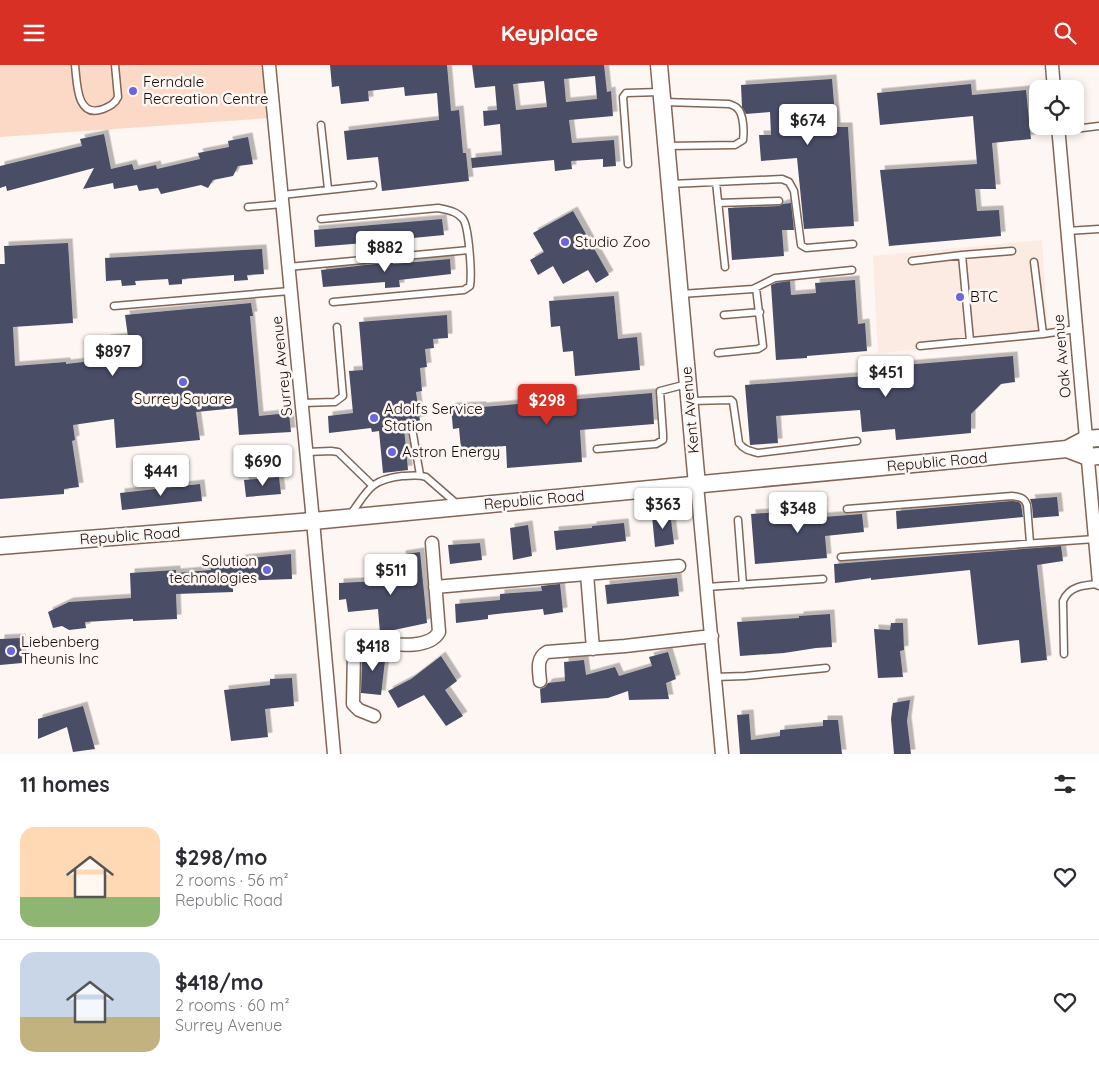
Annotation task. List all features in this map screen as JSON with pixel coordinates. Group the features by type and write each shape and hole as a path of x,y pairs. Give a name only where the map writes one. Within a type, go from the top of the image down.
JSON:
{"main road":[{"name":"Kent Avenue","path":"659,65 697,485"},
{"name":"Republic Road","path":"0,546 347,518 1067,449 1093,439"},
{"name":"Republic Road","path":"1067,449 1094,457"}],"street":[{"name":"Surrey Avenue","path":"269,65 314,521 334,754"},
{"path":"1052,65 1053,80"},
{"name":"Oak Avenue","path":"1059,135 1076,329 1093,439 1095,539 1099,583"},
{"name":"Kent Avenue","path":"697,485 722,754"},
{"path":"374,716 359,710 353,704 354,649 358,644 366,641 422,645 436,638 439,633 432,543"},
{"path":"435,587 679,566"},
{"path":"587,574 593,649"},
{"path":"540,681 539,659 546,652 593,649 712,636"}],"lane":[{"path":"75,65 79,97 84,107 90,111 102,109 113,104 118,97 115,65"},
{"path":"628,164 624,97 626,93 729,104 737,108 741,113 743,140 735,145 667,146"},
{"path":"321,125 328,189"},
{"path":"1084,127 1099,126"},
{"path":"670,184 782,179 789,182 794,191 801,245 806,248 853,244"},
{"path":"716,182 725,267"},
{"path":"248,207 328,189 373,185"},
{"path":"718,203 778,201"},
{"path":"321,219 438,208 456,213 464,220 469,250 471,279 470,285 464,290 334,302"},
{"path":"1068,231 1099,229"},
{"path":"288,267 469,250"},
{"path":"912,261 1012,251"},
{"path":"962,255 970,341"},
{"path":"1034,262 1043,334"},
{"path":"680,294 756,288 776,278 852,270"},
{"path":"718,353 758,349 763,346 756,288"},
{"path":"114,306 290,291"},
{"path":"724,315 760,312"},
{"path":"302,403 336,402 343,396 338,327"},
{"path":"920,346 1076,329"},
{"path":"597,449 656,444 663,440 660,391 688,383"},
{"path":"690,401 731,400 739,443 742,448 758,453 857,441"},
{"path":"413,434 420,475"},
{"path":"307,452 338,452 372,485"},
{"path":"347,518 372,485 382,479 389,478 420,475 431,480 460,507"},
{"path":"847,509 1012,496 1020,497 1025,500 1027,505 1030,543"},
{"path":"738,520 743,585"},
{"path":"841,557 1095,539"},
{"path":"706,587 823,579"},
{"path":"1064,654 1063,601 1066,594 1081,585 1099,583"},
{"path":"716,677 826,668"}],"shaded area":[{"name":"Ferndale Recreation Centre","path":"0,65 264,65 269,118 0,137"},
{"name":"BTC","path":"1042,240 1048,338 878,353 873,256"}],"building":[{"path":"330,65 447,65 451,111 459,110 463,153 466,153 469,181 382,191 378,157 347,160 344,131 439,120 437,93 405,96 404,87 368,91 369,101 341,104 339,86 332,87"},
{"path":"472,65 604,65 607,92 611,91 613,116 569,120 572,143 614,140 616,166 603,167 603,159 571,161 572,169 555,171 554,160 472,168 471,158 502,155 500,124 484,126 483,111 497,110 495,86 475,88","holes":["595,76 597,99 566,102 564,79","544,81 547,107 516,110 513,84"]},
{"path":"832,79 836,127 848,127 854,226 804,229 797,158 761,161 759,135 771,135 770,112 746,114 742,107 741,85"},
{"path":"971,84 972,95 1026,90 1029,135 1031,139 992,143 996,189 975,189 977,211 999,210 1001,236 889,246 880,170 977,164 973,116 880,125 877,93"},
{"path":"104,134 111,169 132,164 134,170 156,165 157,169 200,159 198,153 229,147 228,141 248,137 253,164 238,166 233,176 213,180 208,188 201,185 161,194 158,188 139,191 137,185 114,189 113,183 83,189 94,168 7,191 6,186 0,188 0,166 82,146 80,139"},
{"path":"791,203 794,230 782,230 784,256 732,260 728,208 779,206"},
{"name":"Studio Zoo","path":"573,211 609,275 596,283 588,270 563,284 553,266 538,275 530,260 544,252 533,233"},
{"path":"442,219 444,235 392,240 393,252 378,254 377,242 315,247 314,230"},
{"path":"68,243 73,323 13,327 15,366 66,362 66,364 108,359 106,339 128,337 125,315 251,303 253,316 250,316 259,416 289,413 291,432 239,435 237,408 196,412 200,440 116,448 114,419 73,425 75,440 72,441 79,487 64,489 64,494 0,499 0,264 5,264 4,246"},
{"path":"262,249 264,274 247,275 248,280 234,281 234,275 182,279 182,284 169,285 168,279 135,281 136,285 122,286 121,280 106,281 105,258"},
{"path":"450,259 451,274 399,280 400,287 385,288 385,282 323,287 321,270 393,262 393,264"},
{"path":"855,280 858,324 865,323 867,351 776,360 771,285 790,281 791,295 816,293 815,283"},
{"path":"614,296 618,339 637,337 640,370 575,376 573,351 563,352 560,326 551,327 549,301"},
{"path":"447,315 448,338 433,339 434,348 425,349 427,367 420,368 422,391 416,392 420,421 411,422 411,428 404,428 408,470 383,473 379,431 372,432 371,428 329,433 328,416 353,413 349,371 363,370 359,322"},
{"path":"1013,356 1015,382 1001,384 971,414 971,433 896,440 895,429 862,432 860,410 776,416 778,443 750,445 745,385 892,374 892,366"},
{"path":"652,393 654,424 580,430 582,462 507,468 506,446 461,449 459,428 453,429 451,407 482,407"},
{"path":"279,477 281,494 246,497 244,480"},
{"path":"200,484 202,501 122,510 120,493"},
{"path":"1057,497 1059,516 1033,518 1030,499"},
{"path":"1012,501 1019,502 1023,517 897,529 896,511"},
{"path":"822,509 823,517 862,514 864,532 825,536 827,558 755,564 751,514"},
{"path":"670,512 674,544 655,547 652,516"},
{"path":"624,523 626,541 556,550 554,531"},
{"path":"528,525 532,556 513,560 510,528"},
{"path":"480,543 482,560 450,564 448,545"},
{"path":"1061,546 1063,561 1037,565 1047,660 1021,663 1019,640 978,645 970,570 871,580 871,578 835,583 834,564"},
{"path":"420,552 427,623 380,633 378,609 348,612 346,599 339,600 339,583 378,581 376,575 403,574 401,555"},
{"path":"291,554 292,579 233,581 233,592 176,594 177,619 85,622 86,628 69,630 62,626 53,628 48,612 69,602 131,598 130,573 176,570 176,573 211,570 211,568 242,566 241,559"},
{"path":"677,578 679,596 607,604 605,585"},
{"path":"560,584 563,612 544,615 543,609 488,615 488,619 456,623 455,604 500,600 500,594 542,591 541,586"},
{"path":"830,614 832,647 740,656 737,622"},
{"path":"891,623 903,623 904,650 900,651 903,677 878,678 874,629 890,630"},
{"name":"Liebenberg Theunis Inc","path":"21,638 22,663 0,665 0,639"},
{"path":"367,650 386,652 381,695 361,693 362,652"},
{"path":"668,652 676,679 666,683 669,699 629,700 628,691 608,698 541,703 540,689 548,683 565,681 564,662 584,660 586,675 615,667 619,676 652,666 649,657"},
{"path":"441,656 457,681 445,690 463,716 446,726 424,695 398,708 388,691 411,679"},
{"path":"292,678 294,706 265,709 268,737 231,741 224,690 270,685 270,679"},
{"path":"910,700 907,721 911,754 894,754 891,719 893,703"},
{"path":"83,706 95,749 73,752 67,727 38,739 38,719"},
{"path":"749,714 751,740 780,736 780,730 823,726 823,720 838,720 842,754 740,754 737,715"}],"place":[{"name":"Ferndale Recreation Centre","path":"133,91"},
{"name":"Studio Zoo","path":"565,242"},
{"name":"BTC","path":"960,297"},
{"name":"Surrey Square","path":"183,382"},
{"name":"Adolfs Service Station","path":"374,418"},
{"name":"Astron Energy","path":"392,452"},
{"name":"Solution technologies","path":"267,570"},
{"name":"Liebenberg Theunis Inc","path":"11,651"}]}
